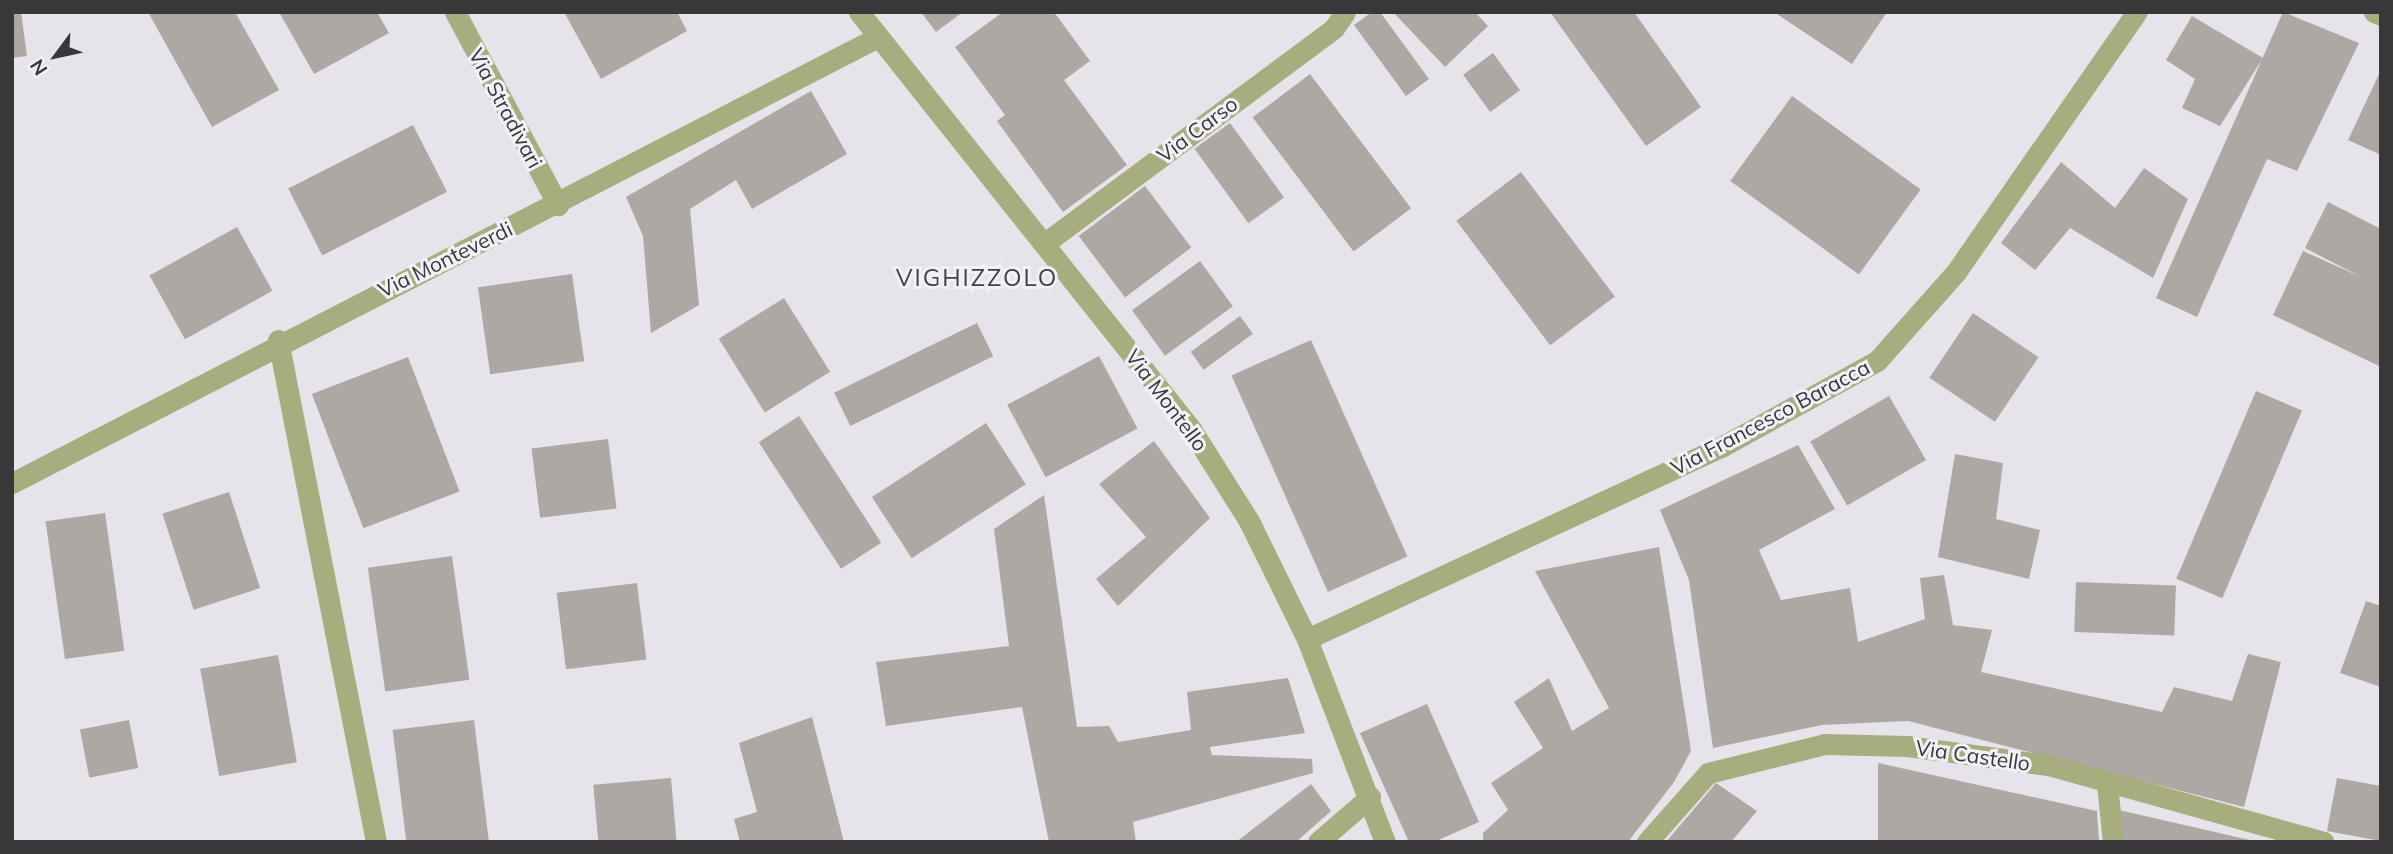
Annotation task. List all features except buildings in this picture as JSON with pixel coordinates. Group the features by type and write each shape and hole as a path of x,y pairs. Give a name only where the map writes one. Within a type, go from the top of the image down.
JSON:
{"street":[{"name":"Via Stradivari","path":"455,12 558,205"},
{"name":"Via Montello","path":"859,12 1191,429 1249,522 1307,639 1370,797 1385,842"},
{"name":"Via Carso","path":"1045,243 1334,28 1345,12"},
{"name":"Via Francesco Baracca","path":"1307,639 1721,447 1877,361 1956,272 2137,12"},
{"path":"2374,12 2381,15"},
{"name":"Via Monteverdi","path":"12,483 278,341 558,205 878,37"},
{"path":"278,341 376,842"},
{"name":"Via Castello","path":"1647,842 1709,773 1825,744 1907,746 2048,765 2108,784 2323,842"},
{"path":"2108,784 2113,842"},
{"path":"1318,842 1370,797"}],"district":[{"name":"VIGHIZZOLO","path":"977,278"}]}
